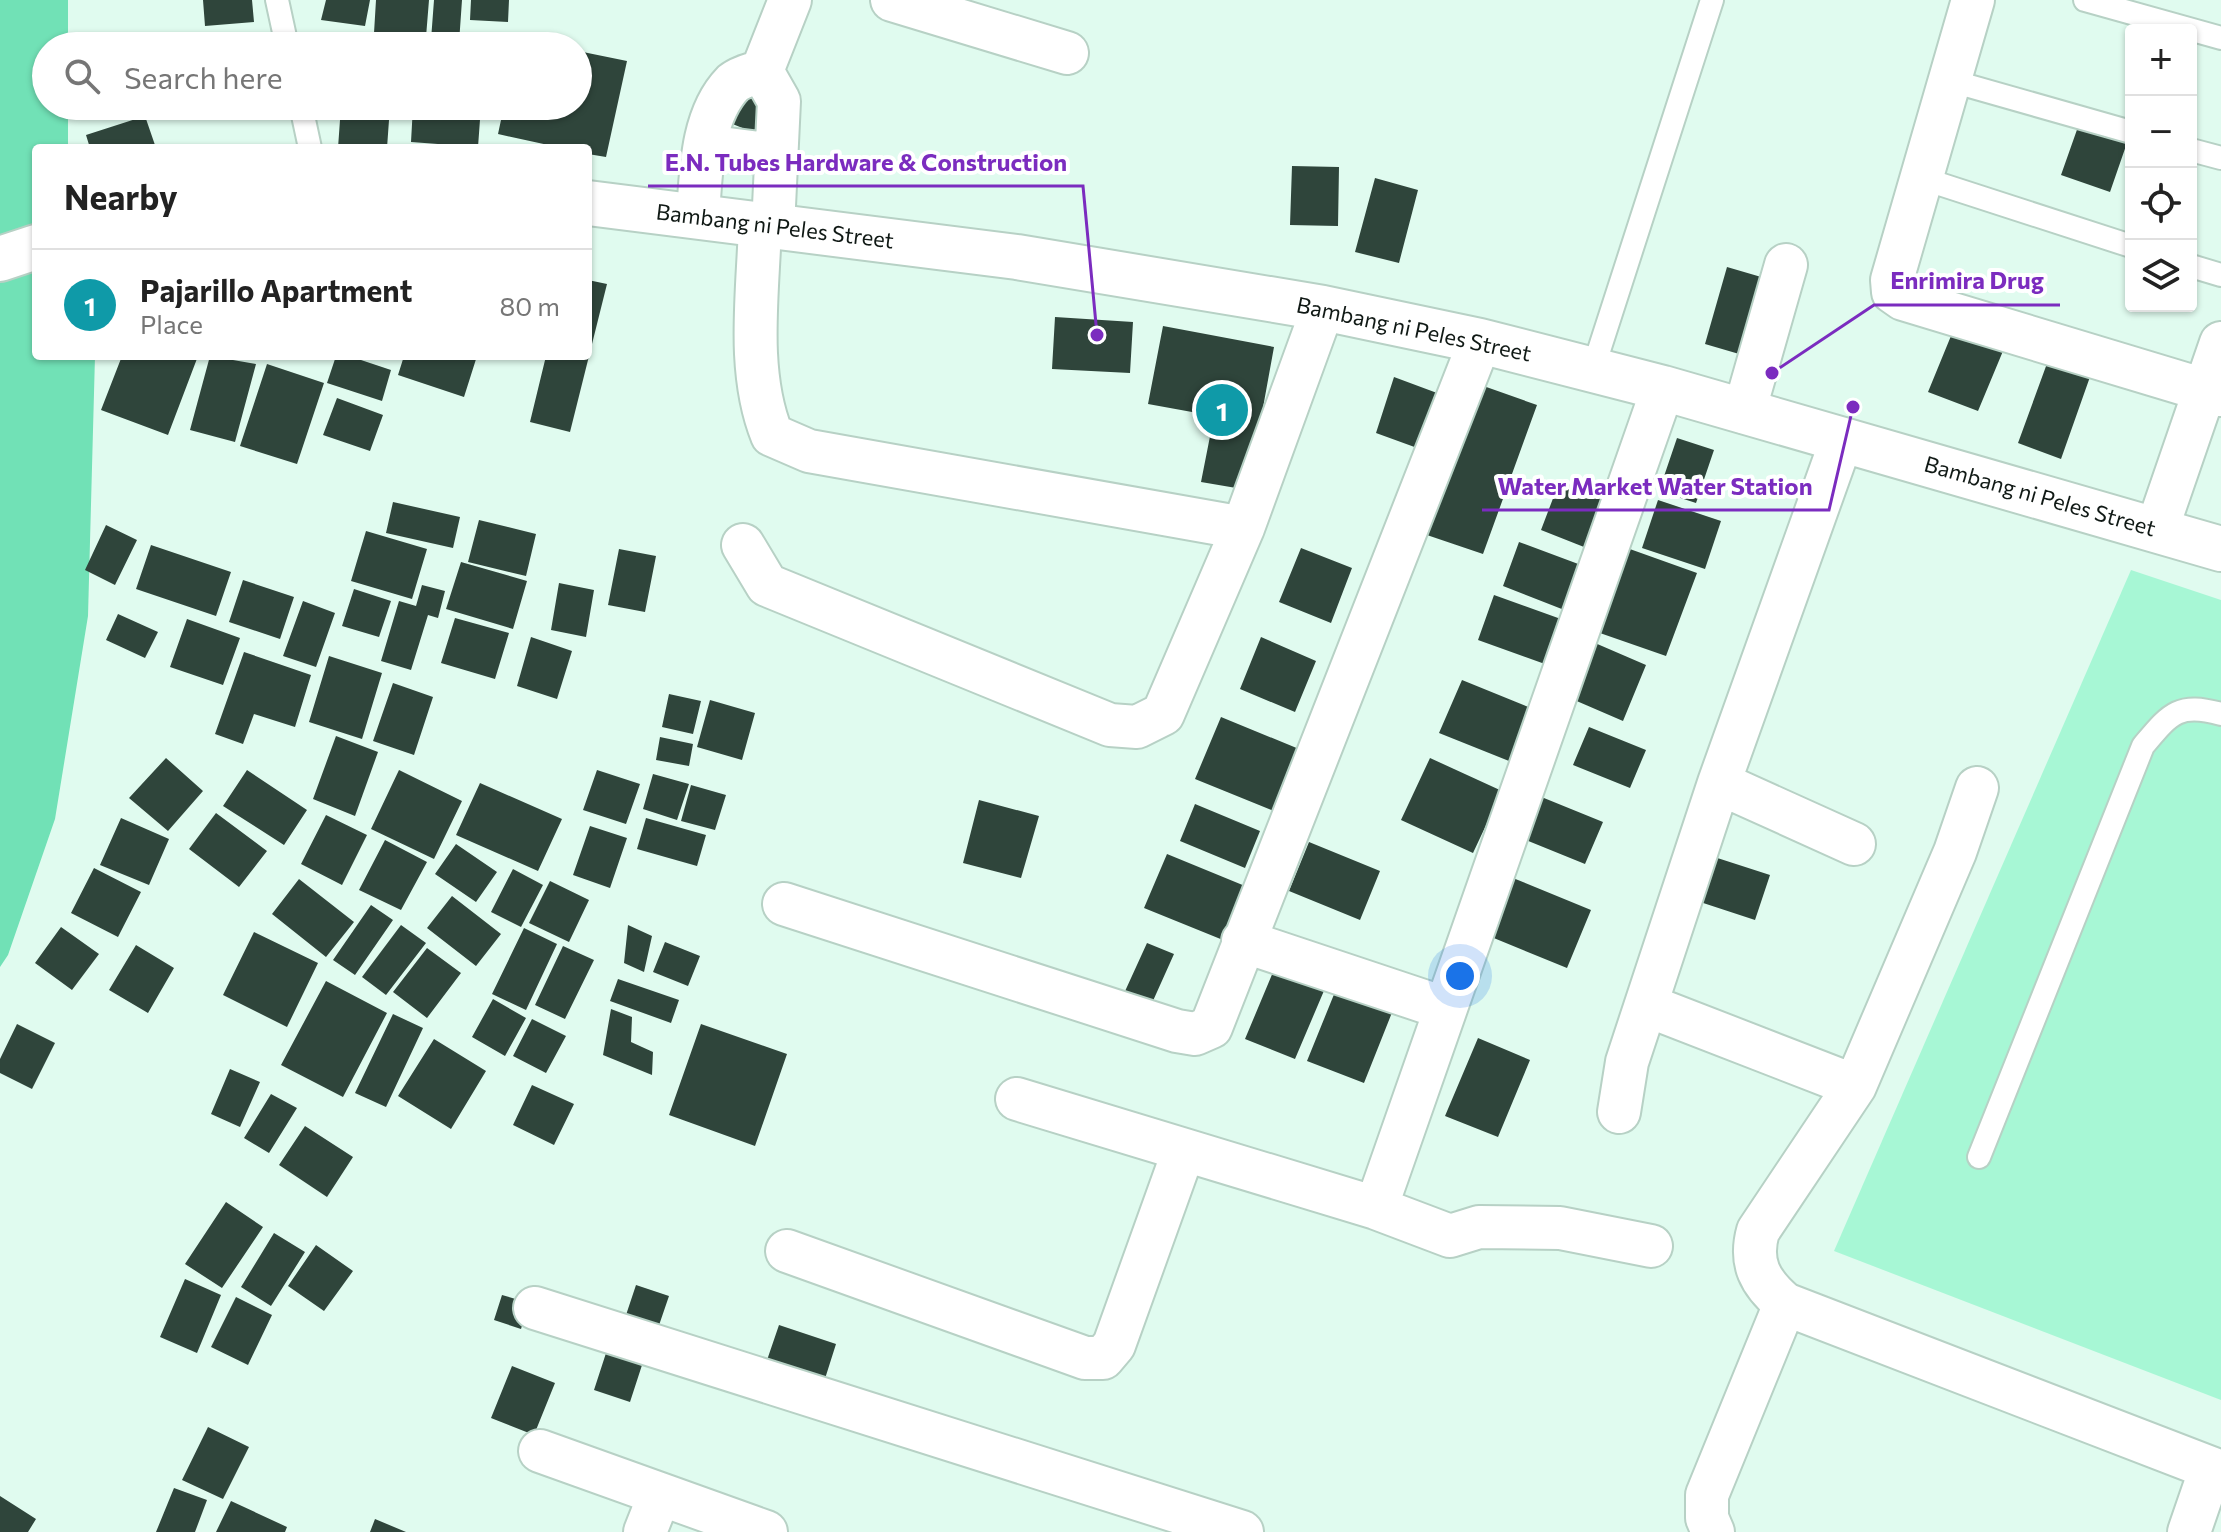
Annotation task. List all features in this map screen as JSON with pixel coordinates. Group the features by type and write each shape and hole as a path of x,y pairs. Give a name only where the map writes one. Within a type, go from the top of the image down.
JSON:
{"street":[{"path":"698,215 705,146 721,100 735,81 762,71 790,0"},
{"path":"892,0 1067,53"},
{"path":"1973,0 1892,280 1893,292 1903,299 2213,393"},
{"path":"762,71 779,101 756,346 760,397 772,435 809,451 1243,528"},
{"path":"705,146 775,155"},
{"name":"Bambang ni Peles Street","path":"592,203 1017,257 1323,308 1480,341 1663,388 2221,549"},
{"path":"0,259 32,248"},
{"path":"1744,412 1786,265"},
{"path":"743,545 767,585 1110,725 1137,727 1163,714 1243,528 1323,308"},
{"path":"784,904 1195,1034 1211,1027 1480,341"},
{"path":"2157,529 2213,393 2221,343"},
{"path":"1376,1208 1663,388"},
{"path":"1619,1112 1627,1062 1719,783 1842,439"},
{"path":"1719,783 1854,844"},
{"path":"1977,788 1955,852 1855,1086 1758,1231 1752,1252 1757,1272 1768,1289 1785,1304 2216,1470 2189,1532"},
{"path":"1243,941 1444,1008"},
{"path":"1646,1005 1855,1086"},
{"path":"1017,1099 1376,1208 1450,1236 1479,1227 1560,1228 1651,1246"},
{"path":"787,1251 1085,1358 1103,1358 1114,1345 1184,1150"},
{"path":"1713,1532 1707,1518 1707,1495 1785,1304"},
{"path":"535,1308 1242,1532"},
{"path":"540,1451 766,1532"},
{"path":"645,1532 660,1494"}],"lane":[{"path":"277,0 284,32"},
{"path":"1593,369 1712,0"},
{"path":"2085,0 2221,38"},
{"path":"1948,80 2125,130"},
{"path":"304,120 309,144"},
{"path":"2197,152 2221,158"},
{"path":"1921,178 2125,244"},
{"path":"2197,268 2221,275"},
{"path":"1979,1157 2143,746 2166,718 2195,707 2221,714"}],"shaded area":[{"path":"0,0 68,0 68,32 32,32 32,120 68,120 68,144 32,144 32,360 95,360 88,616 55,819 8,955 0,967"},
{"path":"2131,570 2221,600 2221,1400 1834,1251"}],"building":[{"path":"203,0 252,0 254,22 205,26"},
{"path":"326,0 370,0 365,26 321,20"},
{"path":"376,0 429,0 426,32 374,32"},
{"path":"434,0 462,0 460,32 432,32"},
{"path":"471,0 509,0 508,22 470,20"},
{"path":"592,54 627,61 606,157 592,155 592,144 544,144 498,134 501,120 592,120"},
{"path":"738,88 767,100 755,133 725,121"},
{"path":"133,120 146,120 155,144 89,144 86,135"},
{"path":"340,120 389,120 387,144 338,144"},
{"path":"412,120 480,120 478,144 411,142"},
{"path":"2079,124 2125,139 2125,149 2110,192 2061,175"},
{"path":"1292,166 1339,167 1338,226 1290,225"},
{"path":"1375,178 1418,190 1399,263 1355,252"},
{"path":"1727,267 1768,279 1746,356 1705,344"},
{"path":"592,281 607,284 592,344"},
{"path":"1055,317 1133,322 1130,373 1052,369"},
{"path":"1163,326 1274,347 1248,490 1201,482 1214,416 1148,404"},
{"path":"1953,331 2003,351 1978,411 1928,392"},
{"path":"2049,358 2091,374 2061,459 2018,443"},
{"path":"120,360 196,360 168,435 101,410"},
{"path":"209,360 256,364 235,442 190,430"},
{"path":"335,360 361,360 391,370 382,401 327,383"},
{"path":"403,360 476,360 464,397 398,375"},
{"path":"545,360 588,360 570,432 530,422"},
{"path":"267,364 324,383 297,464 240,446"},
{"path":"1394,377 1437,393 1420,449 1376,433"},
{"path":"1475,383 1537,405 1483,554 1421,533"},
{"path":"337,398 383,415 370,451 323,435"},
{"path":"1677,438 1714,450 1696,503 1659,491"},
{"path":"1560,480 1604,496 1584,547 1541,530"},
{"path":"1658,500 1721,521 1705,569 1642,548"},
{"path":"393,502 460,517 453,548 386,533"},
{"path":"479,520 536,534 526,576 468,562"},
{"path":"106,525 137,540 115,585 85,570"},
{"path":"366,531 427,549 412,599 351,581"},
{"path":"1519,542 1589,568 1572,613 1503,586"},
{"path":"151,545 231,572 216,616 136,589"},
{"path":"1301,548 1352,568 1331,623 1279,602"},
{"path":"1627,548 1697,573 1666,656 1597,632"},
{"path":"619,549 656,556 645,612 608,605"},
{"path":"461,562 527,581 513,629 446,609"},
{"path":"243,580 294,597 280,639 229,622"},
{"path":"559,583 594,590 586,637 551,630"},
{"path":"422,585 445,591 438,618 428,615 411,670 381,661 399,601 416,606"},
{"path":"354,589 391,601 379,637 342,626"},
{"path":"1494,595 1572,623 1556,668 1478,640"},
{"path":"303,601 335,613 316,667 283,656"},
{"path":"118,614 158,632 145,658 106,640"},
{"path":"455,618 509,633 495,679 441,663"},
{"path":"187,619 240,638 223,685 170,667"},
{"path":"531,637 572,651 557,699 517,686"},
{"path":"1261,637 1316,661 1295,712 1240,689"},
{"path":"1595,643 1646,665 1623,721 1572,699"},
{"path":"244,652 311,675 295,727 254,714 243,744 215,734"},
{"path":"329,656 382,673 362,739 309,722"},
{"path":"1462,680 1531,708 1509,761 1439,733"},
{"path":"393,683 433,697 414,755 373,741"},
{"path":"669,694 701,701 693,734 662,727"},
{"path":"710,700 755,713 742,760 697,747"},
{"path":"1221,717 1299,749 1274,811 1195,779"},
{"path":"1589,727 1646,750 1630,788 1573,765"},
{"path":"336,736 378,752 355,816 313,799"},
{"path":"660,737 693,744 689,766 656,760"},
{"path":"166,758 203,791 168,831 129,798"},
{"path":"1430,758 1502,791 1473,853 1401,820"},
{"path":"247,770 307,810 284,845 223,806"},
{"path":"399,770 462,801 434,859 371,829"},
{"path":"597,770 640,784 626,824 583,810"},
{"path":"653,774 689,784 677,820 643,809"},
{"path":"480,783 562,819 538,871 456,835"},
{"path":"691,785 726,795 715,830 681,821"},
{"path":"1539,796 1603,822 1585,864 1521,838"},
{"path":"979,800 1039,816 1021,878 963,863"},
{"path":"1195,804 1260,831 1245,868 1180,841"},
{"path":"216,813 267,851 239,887 189,849"},
{"path":"326,815 367,835 342,885 301,864"},
{"path":"121,818 169,839 149,885 100,865"},
{"path":"646,818 706,835 697,866 637,849"},
{"path":"590,826 627,838 610,888 573,875"},
{"path":"385,840 427,862 401,910 359,890"},
{"path":"1309,842 1380,871 1360,920 1289,891"},
{"path":"456,844 497,872 476,902 435,874"},
{"path":"1167,854 1245,886 1223,940 1144,908"},
{"path":"1705,854 1770,875 1755,920 1691,899"},
{"path":"94,868 141,892 118,937 71,913"},
{"path":"513,869 543,885 521,927 491,912"},
{"path":"1508,876 1591,910 1567,968 1484,934"},
{"path":"299,879 354,922 326,957 272,914"},
{"path":"550,881 589,900 569,942 529,923"},
{"path":"452,896 501,934 476,966 427,928"},
{"path":"371,905 393,920 355,975 333,960"},
{"path":"401,925 426,943 386,995 362,977"},
{"path":"628,925 652,936 644,972 624,963"},
{"path":"61,927 99,954 72,990 35,963"},
{"path":"524,928 557,944 526,1010 492,994"},
{"path":"254,932 318,963 287,1027 223,995"},
{"path":"665,942 700,956 688,986 653,972"},
{"path":"1147,943 1174,954 1148,1012 1121,1000"},
{"path":"136,945 174,968 148,1013 109,990"},
{"path":"563,946 594,960 565,1019 535,1005"},
{"path":"427,948 461,973 427,1018 393,992"},
{"path":"1276,965 1326,986 1295,1059 1245,1039"},
{"path":"618,979 679,1000 671,1023 610,1001"},
{"path":"326,981 387,1013 343,1097 281,1065"},
{"path":"1337,987 1393,1010 1364,1083 1307,1061"},
{"path":"493,999 526,1018 505,1056 472,1037"},
{"path":"611,1009 632,1017 631,1042 653,1052 652,1075 603,1055"},
{"path":"393,1014 423,1028 386,1107 355,1093"},
{"path":"532,1019 566,1036 546,1073 513,1056"},
{"path":"17,1024 55,1043 32,1089 0,1073 0,1059"},
{"path":"701,1024 787,1054 755,1146 669,1115"},
{"path":"1478,1038 1530,1060 1498,1137 1445,1116"},
{"path":"434,1039 486,1071 451,1129 398,1096"},
{"path":"230,1069 260,1082 240,1127 211,1114"},
{"path":"532,1085 574,1104 554,1145 513,1125"},
{"path":"271,1094 297,1108 269,1153 244,1138"},
{"path":"305,1126 353,1157 327,1197 279,1165"},
{"path":"226,1202 263,1227 222,1288 185,1264"},
{"path":"274,1233 305,1252 271,1306 241,1287"},
{"path":"316,1245 353,1271 324,1311 288,1286"},
{"path":"185,1279 221,1295 197,1353 160,1337"},
{"path":"636,1285 669,1296 656,1334 623,1324"},
{"path":"502,1295 529,1303 521,1329 494,1320"},
{"path":"236,1297 272,1315 248,1365 211,1347"},
{"path":"779,1325 836,1344 823,1385 765,1366"},
{"path":"607,1350 643,1362 630,1402 594,1390"},
{"path":"512,1366 555,1383 534,1435 491,1418"},
{"path":"208,1427 249,1447 223,1499 182,1480"},
{"path":"174,1488 207,1500 195,1532 156,1532"},
{"path":"0,1496 36,1519 28,1532 0,1532"},
{"path":"231,1501 287,1527 285,1532 216,1532"},
{"path":"375,1519 406,1532 370,1532"}],"place":[{"name":"E.N. Tubes Hardware & Construction","path":"1097,335"},
{"name":"Enrimira Drug","path":"1772,373"},
{"name":"Water Market Water Station","path":"1853,407"},
{"name":"Pajarillo Apartment","path":"1222,410"}]}
